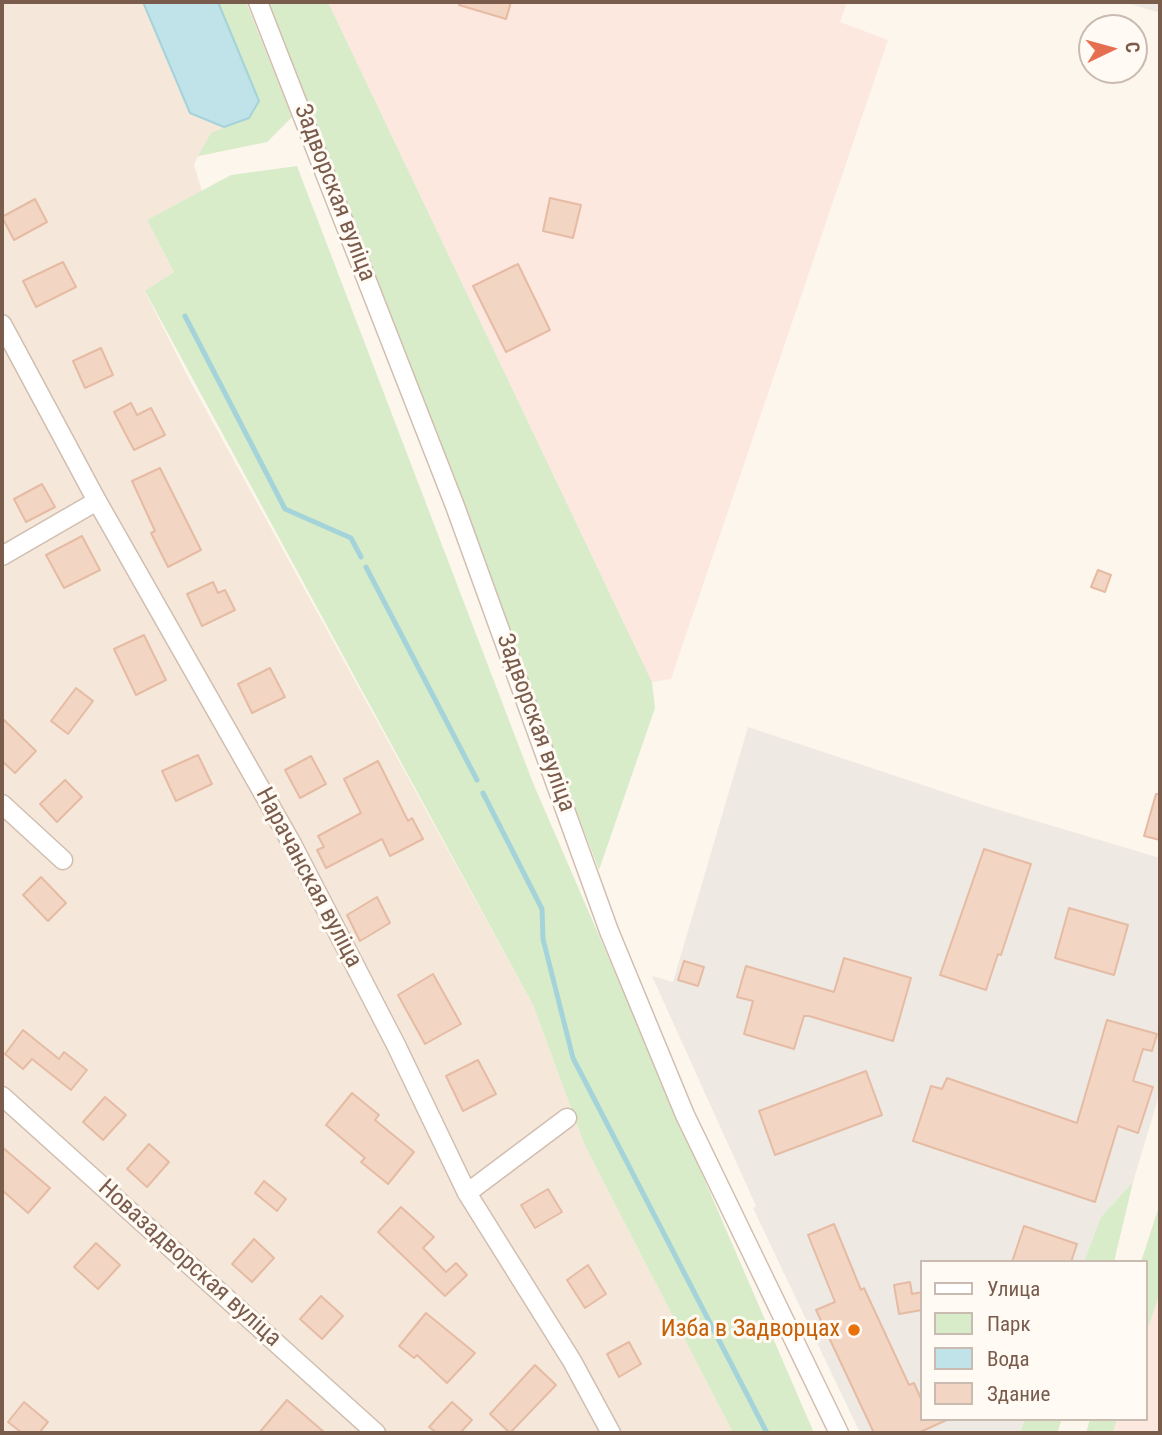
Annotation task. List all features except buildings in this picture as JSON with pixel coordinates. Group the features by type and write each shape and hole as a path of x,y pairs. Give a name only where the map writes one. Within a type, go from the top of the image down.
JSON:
{"street":[{"name":"Задворская вуліца","path":"258,2 455,506 608,930 685,1115 839,1433"},
{"name":"Нарачанская вуліца","path":"2,324 97,501 292,844 396,1045 467,1193 572,1361 611,1433"},
{"path":"2,556 97,501"},
{"path":"2,804 63,860"},
{"name":"Новазадворская вуліца","path":"2,1096 376,1433"},
{"path":"467,1193 567,1118"}],"shaded area":[{"path":"2,2 246,2 292,117 267,142 198,156 194,165 202,191 147,220 174,272 145,292 188,377 533,1005 585,1146 733,1433 2,1433"},
{"path":"328,2 847,2 840,22 888,40 671,679 652,682"},
{"path":"1124,2 1160,2 1160,13"},
{"path":"748,727 989,807 1160,858 1160,1092 1133,1182 1101,1217 1085,1260 920,1260 920,1421 1024,1421 1020,1433 860,1433 753,1208 756,1206 652,976 673,982"},
{"path":"1160,1293 1160,1433 1113,1433 1116,1421 1148,1421 1148,1328"}],"green space":[{"path":"218,2 246,2 292,117 267,142 198,156 211,133 249,118 258,101"},
{"path":"267,2 328,2 652,682 655,708 599,870"},
{"path":"297,166 533,783 814,1433 733,1433 585,1146 533,1005 145,291 174,272 147,220 231,175"},
{"path":"1133,1182 1114,1260 1085,1260 1101,1217"},
{"path":"1160,1203 1160,1293 1148,1328 1148,1260 1142,1260"},
{"path":"1024,1421 1061,1421 1057,1433 1020,1433"},
{"path":"1089,1421 1116,1421 1113,1433 1086,1433"}],"water":[{"path":"143,2 218,2 259,101 249,118 224,127 190,113"}],"waterway":[{"path":"185,316 285,509 351,538 361,557"},
{"path":"366,567 477,780"},
{"path":"483,793 542,909 543,939 573,1058 767,1433"}],"place":[{"name":"Изба в Задворцах","path":"854,1330"}]}
